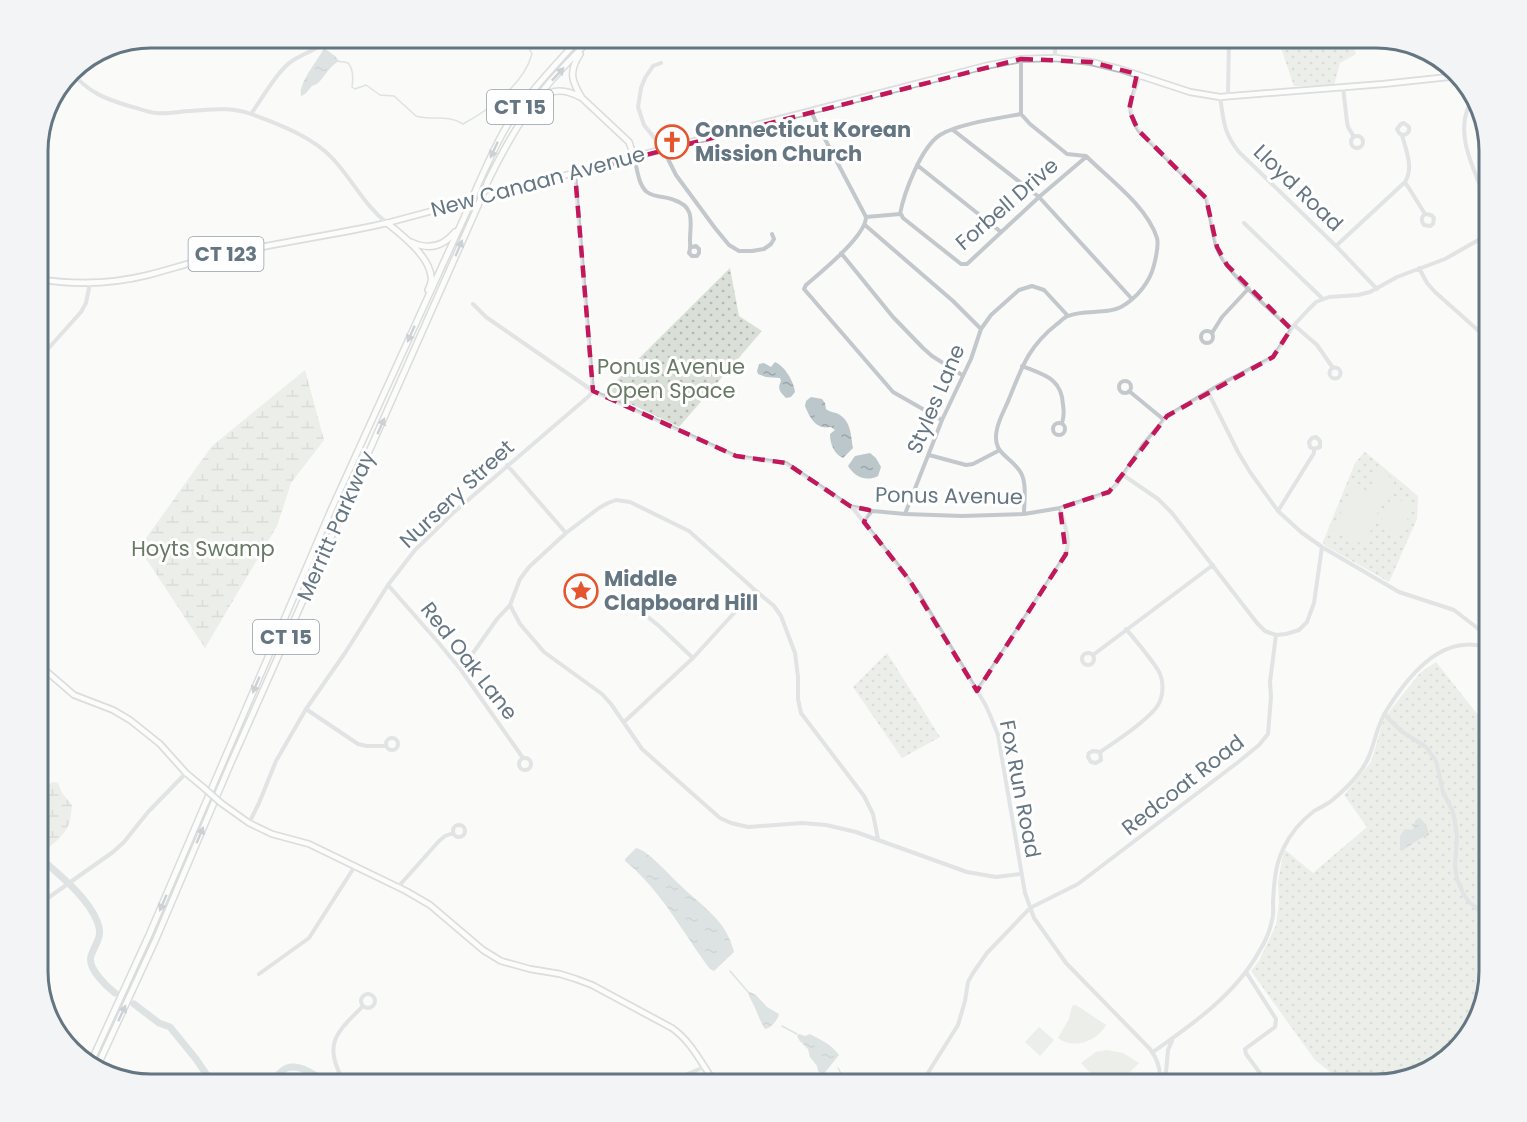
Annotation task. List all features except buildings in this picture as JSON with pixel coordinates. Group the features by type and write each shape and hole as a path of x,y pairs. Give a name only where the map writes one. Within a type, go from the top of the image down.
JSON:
{"highway":[{"name":"Merritt Parkway","path":"93,1056 154,924 331,510 500,138 512,117 571,48"},
{"name":"Merritt Parkway","path":"100,1060 156,939 234,755 488,181 527,112 582,48"},
{"path":"584,48 574,64 572,71 574,83 582,98 629,142 634,157"},
{"path":"527,112 544,96 552,92 565,91 582,98"},
{"path":"408,241 419,246 439,245 447,241 462,223"},
{"path":"387,224 408,241 426,261 431,276 423,309"}],"main road":[{"name":"New Canaan Avenue","path":"90,283 129,279 233,252 387,224 663,149 985,66 1021,59 1055,58 1104,64 1190,92 1220,96 1448,77"},
{"name":"CT 123","path":"48,280 90,283"},
{"path":"48,673 74,695 113,710 130,720 160,744 186,773 249,823 272,834 302,842 398,887 430,905 470,940 508,964 560,974 584,982 672,1028 684,1038 709,1074"}],"street":[{"path":"251,114 284,68 292,61 317,48"},
{"path":"1055,48 1055,58"},
{"path":"1228,95 1229,48"},
{"path":"866,217 900,214 917,165 937,136 953,129 1022,114 1021,59"},
{"path":"661,63 653,66 645,78 638,107 644,124 663,149 676,175 729,245 739,250 764,249 774,239 772,234"},
{"path":"1140,75 1129,110 1137,130 1206,198 1216,247 1227,265 1249,288 1317,345 1332,368"},
{"path":"78,79 99,96 149,112 228,109 251,114 300,135 323,150 337,163 387,224"},
{"path":"1343,87 1347,122 1354,136"},
{"name":"Lloyd Road","path":"1220,96 1224,128 1230,141 1377,289"},
{"path":"1468,106 1465,136 1469,158 1479,183"},
{"path":"812,111 866,217 865,225 855,238 804,289 893,392 942,420"},
{"name":"Forbell Drive","path":"1022,114 1030,124 1067,154 1074,166"},
{"path":"953,129 1039,197 1132,299"},
{"path":"1336,246 1405,182 1410,171 1402,135"},
{"name":"Forbell Drive","path":"1067,154 1086,156"},
{"path":"1024,514 1022,475 1014,464 999,451 996,442 997,429 1022,366 1037,344 1052,328 1068,316 1110,310 1121,307 1132,299 1144,287 1152,273 1156,255 1158,240 1149,222 1139,208 1086,156"},
{"name":"Forbell Drive","path":"900,214 961,264 967,264 1086,156"},
{"path":"634,157 645,190 677,201 689,212 692,221 690,240 692,247"},
{"path":"917,165 1001,232"},
{"path":"575,173 593,391"},
{"path":"1405,182 1425,214"},
{"path":"1244,223 1323,299 1365,294 1397,277 1445,259 1479,240"},
{"name":"Styles Lane","path":"865,225 953,301 981,329"},
{"path":"841,253 893,317 923,348 962,375"},
{"path":"1419,268 1435,292 1479,330"},
{"path":"48,349 81,312 86,303 90,283"},
{"name":"Styles Lane","path":"905,514 981,329 991,315 1009,298 1026,287 1037,287 1044,290 1068,316"},
{"path":"1212,333 1222,317 1249,288"},
{"name":"Ponus Avenue","path":"472,304 486,317 593,391 736,456 786,463 850,506 905,514 962,516 1024,514 1060,508 1109,492 1163,419 1176,409 1273,357 1293,327 1309,309 1323,299"},
{"path":"1022,366 1058,384 1062,393 1064,419 1062,423"},
{"name":"Nursery Street","path":"249,823 276,761 306,709 388,585 424,540 593,391"},
{"path":"1129,391 1163,419"},
{"path":"1208,392 1250,472 1278,511 1301,532 1322,547 1404,594 1455,610 1479,630"},
{"path":"1278,511 1314,453 1314,449"},
{"path":"929,455 966,465 973,464 999,451"},
{"path":"507,465 566,533"},
{"path":"1123,475 1158,499 1172,513 1257,623 1265,631 1276,635 1299,630 1307,622 1314,603 1322,547"},
{"path":"460,670 510,605 520,579 529,567 566,533 608,502 616,500 630,502 689,531 774,606 781,616 795,653 801,713 864,796 873,814 878,839"},
{"name":"Fox Run Road","path":"850,506 910,581 990,715 998,735 1021,874 1029,908 1066,963 1153,1052 1159,1074"},
{"path":"977,691 1066,554 1069,547 1060,508"},
{"path":"864,522 873,511"},
{"path":"1093,656 1212,565"},
{"name":"Red Oak Lane","path":"388,585 460,670 523,758"},
{"path":"624,722 693,658 755,590"},
{"path":"628,601 693,658"},
{"path":"510,605 520,624 537,645 602,694 642,749 720,818 748,827 802,823 826,825 878,839 975,874 996,877 1021,874"},
{"path":"1100,753 1147,717 1158,705 1161,697 1163,687 1158,670 1126,629"},
{"name":"Redcoat Road","path":"1029,908 1078,884 1259,745 1268,734 1271,697 1269,682 1276,635"},
{"path":"1153,1052 1227,994 1246,972 1261,950 1272,921 1275,871 1284,847 1305,818 1329,803 1362,770 1370,757 1384,714 1410,678 1432,657 1447,649 1466,645 1479,646"},
{"path":"306,709 358,744 386,746"},
{"path":"1384,714 1401,731 1423,744 1436,761 1443,792 1453,812 1455,822 1457,879 1469,903 1479,910"},
{"path":"48,897 118,848 148,812 186,773"},
{"path":"398,887 439,841 453,833"},
{"path":"259,974 309,938 355,866"},
{"path":"927,1074 958,1025 968,982 973,973 987,953 1029,908"},
{"path":"1246,972 1276,1019 1275,1027 1245,1049 1246,1054 1261,1074"},
{"path":"339,1074 333,1058 333,1044 342,1027 363,1006"},
{"path":"1164,1074 1168,1050 1174,1037"},
{"path":"1158,1063 1167,1058"},
{"path":"688,1074 704,1067"}],"highlighted area":[{"path":"1021,59 1091,62 1137,74 1129,110 1138,130 1206,198 1217,247 1227,265 1291,329 1273,357 1167,416 1109,492 1060,508 1066,554 977,691 910,581 864,522 869,510 850,506 786,463 736,456 593,391 575,173"}],"green space":[{"path":"1281,48 1354,48 1356,54 1340,63 1334,85 1294,86"},
{"name":"Ponus Avenue Open Space","path":"730,268 739,316 762,331 679,427 633,405 601,396"},
{"name":"Hoyts Swamp","path":"305,370 324,440 291,483 277,526 205,648 139,548 212,446"},
{"path":"1365,452 1418,496 1417,519 1389,582 1324,545 1323,542 1355,463"},
{"path":"1377,466 1382,467 1385,470 1383,473 1393,479 1395,487 1393,492 1384,497 1365,545 1333,532 1352,485 1371,492 1370,488 1377,474 1375,472"},
{"path":"1392,496 1413,506 1400,536 1379,526"},
{"path":"887,653 940,737 902,758 853,687"},
{"path":"1436,662 1479,716 1479,971 1474,1004 1458,1034 1439,1053 1422,1063 1403,1071 1390,1073 1332,1074 1315,1060 1251,971 1259,961 1276,925 1279,903 1278,882 1284,849 1313,873 1367,827 1344,795 1371,762 1388,713 1420,673"},
{"path":"53,782 58,783 62,793 72,805 67,829 48,848 48,785"},
{"path":"1076,1005 1106,1025 1102,1031 1085,1042 1064,1042 1058,1038 1069,1019 1072,1006"},
{"path":"1039,1027 1054,1040 1040,1056 1025,1042"},
{"path":"1107,1050 1123,1053 1139,1063 1128,1074 1091,1074 1081,1063 1096,1052"}],"water":[{"path":"324,48 339,61 317,84 301,96 302,85"},
{"path":"775,362 791,379 795,392 791,397 786,398 781,392 780,378 758,374 759,364 764,363 771,367"},
{"path":"811,397 822,399 826,409 838,414 846,421 853,448 843,458 837,454 832,445 830,434 835,430 831,427 821,427 809,415 805,406 806,401"},
{"path":"870,453 881,467 878,476 869,479 854,473 848,466 855,456"},
{"path":"1418,818 1425,824 1429,835 1402,851 1400,836 1405,829 1413,829"},
{"path":"636,848 647,853 658,863 710,912 724,929 734,952 714,971 710,969 661,898 625,861"},
{"path":"750,992 779,1014 774,1023 765,1029 748,993"},
{"path":"810,1034 829,1045 839,1055 824,1074 818,1071 808,1049 797,1036"}],"waterway":[{"path":"338,61 350,65 353,75 352,87 355,89 366,85 380,95 394,96 416,116 451,119 463,124 494,104 514,86 528,65 532,54 529,48"},
{"path":"48,865 86,903 97,921 100,931 91,956 92,966 98,977 115,993"},
{"path":"730,971 749,993"},
{"path":"134,1004 159,1023 170,1027 206,1074"},
{"path":"782,1026 797,1034"},
{"path":"279,1074 292,1067 312,1074"},
{"path":"838,1068 841,1074"}],"place":[{"name":"Connecticut Korean Mission Church","path":"672,142"},
{"name":"Middle Clapboard Hill","path":"581,591"}]}
